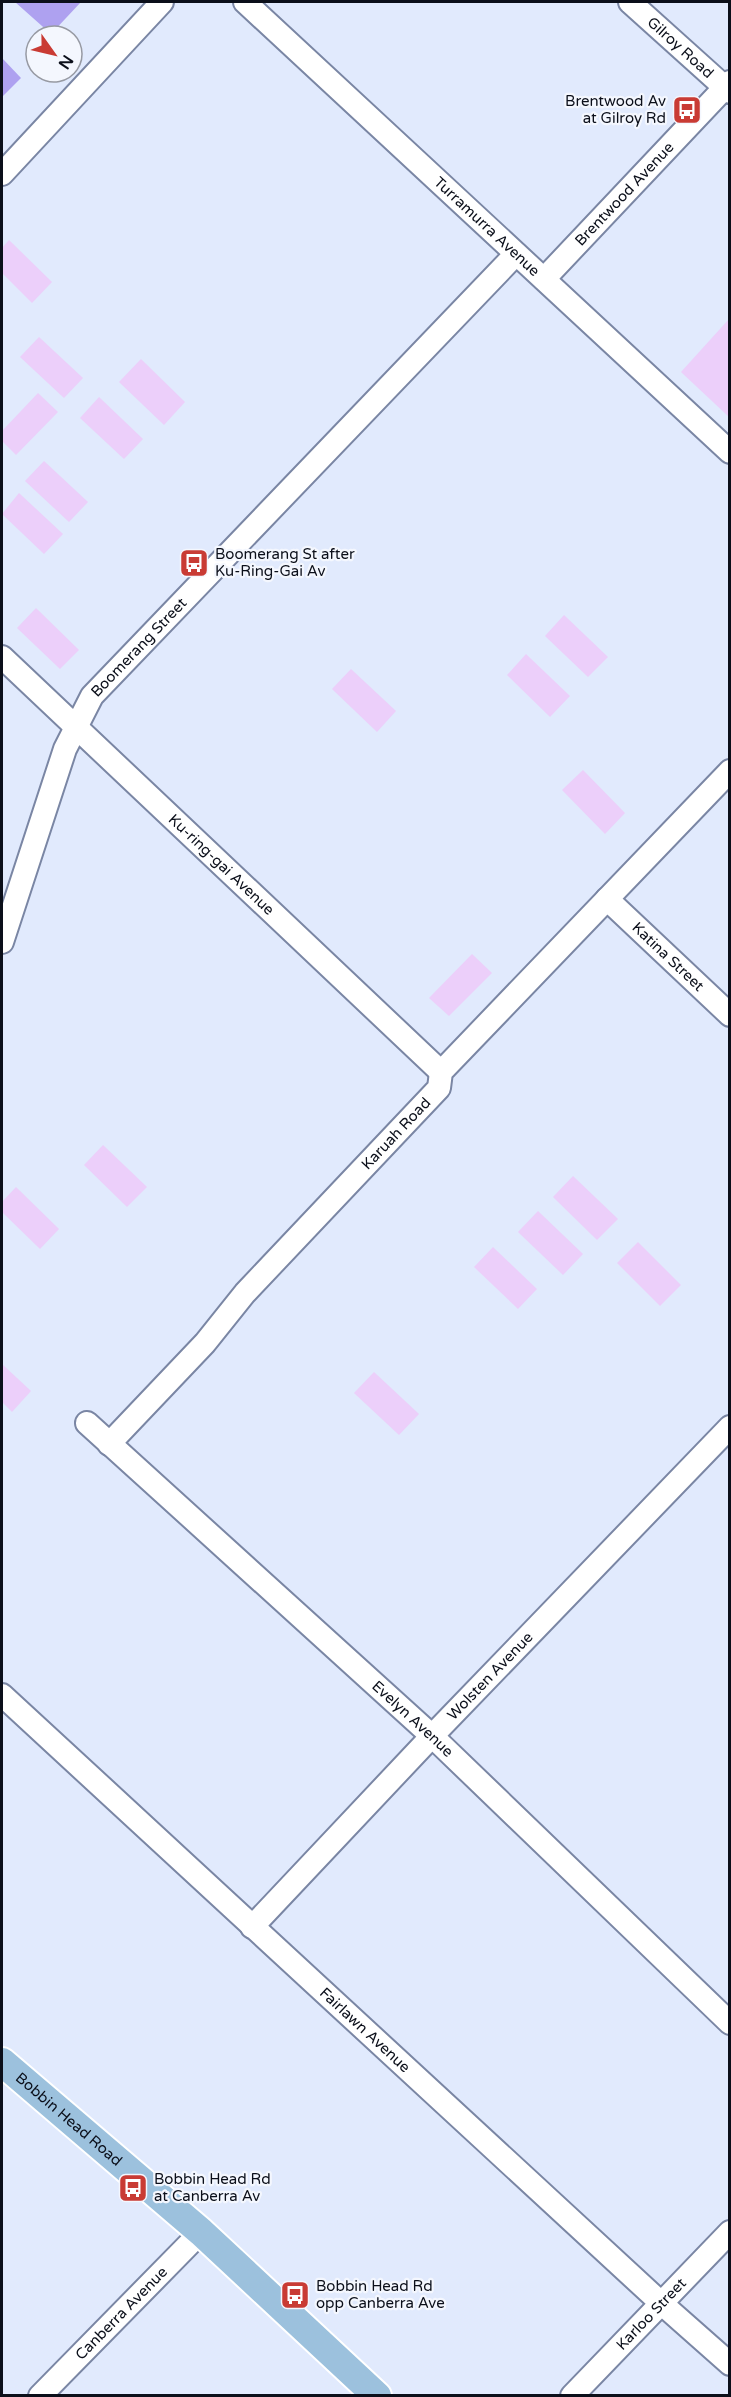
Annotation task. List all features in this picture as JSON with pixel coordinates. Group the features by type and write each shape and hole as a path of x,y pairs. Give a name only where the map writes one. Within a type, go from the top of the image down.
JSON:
{"main road":[{"name":"Bobbin Head Road","path":"2,2062 201,2232 377,2396"}],"street":[{"path":"2,174 162,2"},
{"name":"Turramurra Avenue","path":"245,2 729,452"},
{"name":"Gilroy Road","path":"630,2 728,88"},
{"name":"Brentwood Avenue","path":"544,279 728,88"},
{"name":"Boomerang Street","path":"2,942 65,749 92,696 516,254"},
{"name":"Ku-ring-gai Avenue","path":"2,657 441,1072"},
{"name":"Karuah Road","path":"109,1444 205,1343 246,1293 439,1088 441,1072 729,771"},
{"name":"Katina Street","path":"607,899 729,1015"},
{"name":"Evelyn Avenue","path":"87,1423 432,1736 729,2024"},
{"name":"Wolsten Avenue","path":"252,1927 729,1427"},
{"name":"Fairlawn Avenue","path":"2,1695 729,2364"},
{"name":"Canberra Avenue","path":"40,2396 201,2232"},
{"name":"Karloo Street","path":"572,2396 729,2232"}],"shaded area":[{"path":"9,240 52,282 32,303 2,273 2,248"},
{"path":"729,319 729,417 681,372"},
{"path":"39,337 83,378 64,398 20,357"},
{"path":"141,359 185,402 164,425 119,382"},
{"path":"38,393 58,412 16,455 2,441 2,431"},
{"path":"99,397 143,439 124,459 80,418"},
{"path":"44,461 88,502 69,522 25,481"},
{"path":"19,493 63,534 44,554 2,514"},
{"path":"36,608 79,650 60,669 17,628"},
{"path":"564,615 608,657 588,677 545,636"},
{"path":"526,654 570,696 550,717 507,675"},
{"path":"351,669 396,711 377,732 332,689"},
{"path":"583,770 625,813 605,834 562,790"},
{"path":"472,954 492,973 449,1016 429,998"},
{"path":"103,1145 147,1187 127,1207 84,1165"},
{"path":"573,1176 618,1219 597,1240 553,1197"},
{"path":"16,1187 59,1229 40,1249 2,1212 2,1202"},
{"path":"538,1211 583,1254 563,1275 518,1232"},
{"path":"638,1242 681,1285 660,1306 617,1263"},
{"path":"493,1247 537,1289 518,1309 474,1267"},
{"path":"2,1364 31,1391 12,1412 2,1402"},
{"path":"374,1372 419,1414 399,1435 354,1393"}],"building":[{"path":"15,2 81,2 60,24 40,24"},
{"path":"2,58 21,78 2,97"}],"place":[{"name":"Brentwood Av at Gilroy Rd","path":"687,110"},
{"name":"Boomerang St after Ku-Ring-Gai Av","path":"194,563"},
{"name":"Bobbin Head Rd at Canberra Av","path":"133,2188"},
{"name":"Bobbin Head Rd opp Canberra Ave","path":"295,2295"}]}
